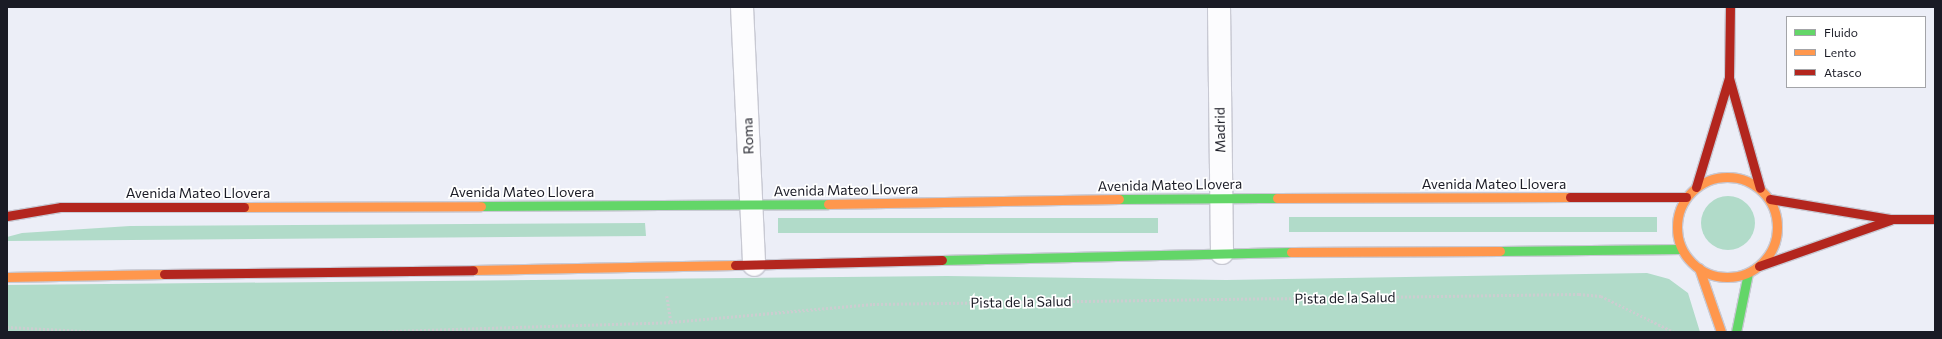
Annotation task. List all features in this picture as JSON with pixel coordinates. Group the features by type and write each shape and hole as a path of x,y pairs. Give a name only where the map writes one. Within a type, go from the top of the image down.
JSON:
{"main road":[{"path":"1696,187 1729,78 1730,7"},
{"path":"1729,78 1760,188"},
{"path":"1699,268 1723,277 1735,277 1748,273 1759,266 1769,256 1776,242 1778,227 1776,213 1770,199 1760,188 1745,179 1728,176 1711,179 1696,187 1686,197 1677,222 1682,249 1699,268 1721,332"},
{"name":"Avenida Mateo Llovera","path":"7,216 61,207 750,205 1221,198 1686,197"},
{"path":"1770,199 1891,219 1935,219"},
{"path":"1759,266 1891,219"},
{"path":"7,277 754,265 1222,253 1682,249"},
{"path":"1736,332 1748,273"}],"street":[{"name":"Roma","path":"742,7 750,205 754,265"},
{"name":"Madrid","path":"1218,7 1222,253"}],"path":[{"name":"Pista de la Salud","path":"360,332 671,322 873,304 1579,294 1601,296 1674,332"},
{"path":"7,327 103,332"}],"green space":[{"path":"1723,196 1733,196 1743,200 1751,208 1755,218 1755,228 1751,238 1743,246 1733,250 1723,250 1713,246 1705,238 1701,228 1701,218 1705,208 1713,200"},
{"path":"1289,217 1657,217 1657,232 1289,232"},
{"path":"778,218 1158,218 1158,233 778,233"},
{"path":"645,223 646,236 7,241 7,237 22,233 130,226"},
{"path":"1647,273 1669,279 1688,293 1700,332 7,332 7,285 947,276 1226,280"}],"traffic: fast":[{"path":"1119,199 1277,198"},
{"path":"481,206 828,204"},
{"path":"1500,251 1681,249"},
{"path":"942,260 1291,252"},
{"path":"1736,332 1748,273"}],"traffic: slow":[{"path":"1727,177 1746,181 1763,191 1773,208 1777,227 1773,246 1763,263 1746,273 1727,277 1708,273 1691,263 1681,246 1677,227 1681,208 1691,191 1708,181 1727,177"},
{"path":"1277,198 1570,197"},
{"path":"828,204 1119,199"},
{"path":"244,207 481,206"},
{"path":"1291,252 1500,251"},
{"path":"473,270 735,265"},
{"path":"1699,268 1721,332"},
{"path":"7,277 164,274"}],"traffic: jam":[{"path":"1696,187 1729,78 1730,7"},
{"path":"1729,78 1760,188"},
{"path":"1570,197 1686,197"},
{"path":"1770,199 1891,219 1935,219"},
{"path":"7,216 61,207 244,207"},
{"path":"1759,266 1890,220"},
{"path":"735,265 942,260"},
{"path":"164,274 473,270"}]}
